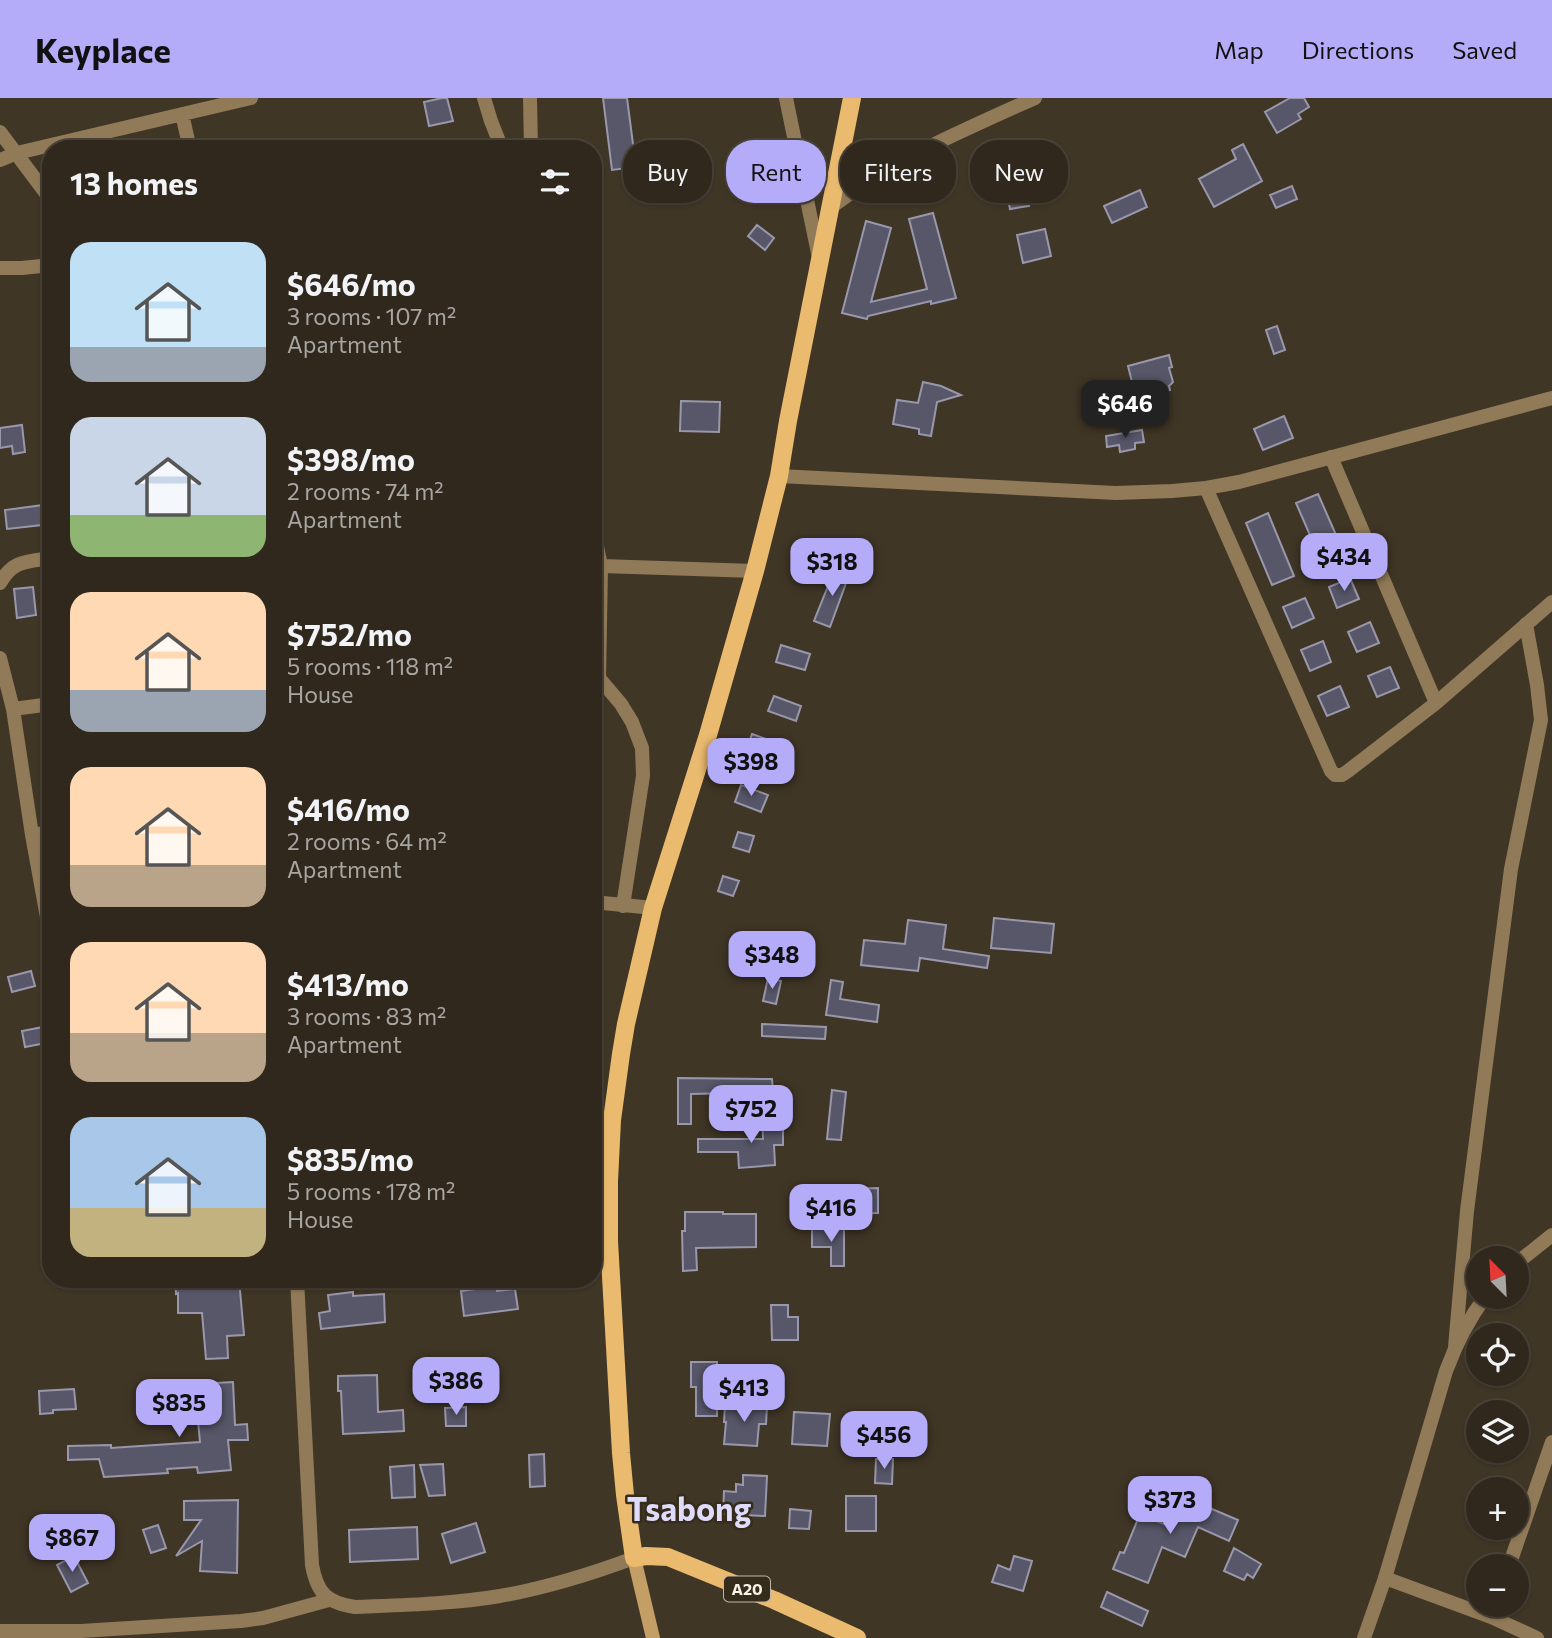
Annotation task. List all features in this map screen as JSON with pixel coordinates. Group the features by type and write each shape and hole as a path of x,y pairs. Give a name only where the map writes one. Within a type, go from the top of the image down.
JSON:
{"main road":[{"path":"653,1638 634,1558 621,1453 611,1281 609,1181 612,1120 626,1024 653,908 708,735 779,476 852,98"},
{"name":"A20","path":"634,1558 668,1557 774,1600 856,1638"}],"street":[{"path":"72,140 251,98"},
{"path":"484,98 499,140"},
{"path":"530,98 531,140"},
{"path":"786,98 820,260"},
{"path":"830,208 907,158 1035,98"},
{"path":"182,114 188,140"},
{"path":"0,132 42,188"},
{"path":"0,160 42,147"},
{"path":"0,268 42,266"},
{"path":"779,476 1116,493 1206,488 1239,482 1552,398"},
{"path":"1331,457 1436,703"},
{"path":"1206,488 1325,758 1335,775 1348,771 1436,703 1552,602"},
{"path":"0,583 6,572 14,566 42,560"},
{"path":"602,566 755,571"},
{"path":"1455,1347 1467,1211 1511,869 1541,720 1526,625"},
{"path":"0,658 13,709 42,890"},
{"path":"602,683 621,704 632,722 642,748 643,776 623,906"},
{"path":"13,709 42,705"},
{"path":"32,835 42,833"},
{"path":"602,903 653,908"},
{"path":"1530,1253 1552,1235"},
{"path":"297,1288 313,1575 322,1593 329,1600 355,1607 449,1603 500,1596 588,1574 634,1558"},
{"path":"1364,1638 1385,1578 1455,1347 1477,1309"},
{"path":"1513,1554 1552,1442"},
{"path":"1385,1578 1466,1603"},
{"path":"0,1631 81,1631 241,1621 329,1600"},
{"path":"1503,1617 1536,1638"}],"building":[{"path":"447,98 453,121 429,126 424,102"},
{"path":"603,98 627,98 632,140 623,140 623,169 612,170"},
{"path":"1290,98 1304,98 1309,107 1298,114 1301,119 1277,133 1265,112"},
{"path":"1243,144 1262,181 1214,207 1199,179 1236,159 1232,150"},
{"path":"1292,186 1297,199 1276,208 1270,195"},
{"path":"1140,190 1147,207 1112,223 1104,206"},
{"path":"1009,203 1028,203 1029,206 1010,209"},
{"path":"933,213 956,298 931,304 931,301 868,316 867,319 842,313 866,221 891,228 871,302 927,289 909,219"},
{"path":"757,225 774,238 765,250 748,236"},
{"path":"1045,229 1051,256 1023,263 1017,235"},
{"path":"1277,326 1285,350 1274,354 1266,330"},
{"path":"1169,355 1173,382 1169,386 1170,390 1157,393 1156,389 1135,394 1128,366"},
{"path":"923,382 961,395 937,402 931,436 919,434 919,429 893,424 897,400 918,403"},
{"path":"681,401 720,402 719,432 680,431"},
{"path":"1284,416 1293,438 1263,450 1254,429"},
{"path":"22,425 25,452 13,454 12,446 0,448 0,428"},
{"path":"1142,430 1144,442 1135,443 1135,449 1120,452 1119,445 1107,447 1106,436"},
{"path":"1318,494 1344,553 1322,563 1296,503"},
{"path":"42,505 42,525 7,529 5,510"},
{"path":"1268,513 1294,576 1272,585 1246,523"},
{"path":"832,570 849,575 830,627 814,621"},
{"path":"1350,578 1359,599 1337,608 1329,587"},
{"path":"33,587 36,615 17,618 14,589"},
{"path":"1305,598 1314,618 1292,628 1283,607"},
{"path":"1370,622 1379,643 1357,652 1348,632"},
{"path":"1323,641 1331,662 1310,671 1301,650"},
{"path":"781,645 810,654 805,670 776,662"},
{"path":"1390,667 1399,688 1377,697 1368,676"},
{"path":"1340,686 1349,707 1327,716 1318,696"},
{"path":"774,696 801,706 796,721 768,711"},
{"path":"752,734 780,744 774,759 747,749"},
{"path":"741,785 768,795 761,812 735,802"},
{"path":"738,832 754,836 749,852 733,847"},
{"path":"723,876 739,881 733,896 718,891"},
{"path":"994,918 1054,924 1051,953 991,948"},
{"path":"908,920 946,925 943,949 989,956 987,968 920,958 918,971 861,965 864,940 905,944"},
{"path":"31,971 35,986 12,992 8,977"},
{"path":"768,978 781,981 776,1004 763,1001"},
{"path":"831,980 843,982 840,999 879,1005 877,1022 826,1015"},
{"path":"762,1024 826,1027 825,1039 762,1036"},
{"path":"42,1027 42,1044 25,1047 22,1031"},
{"path":"678,1078 772,1079 773,1092 691,1094 691,1124 678,1124"},
{"path":"832,1090 846,1092 841,1140 827,1139"},
{"path":"762,1116 783,1116 783,1145 774,1145 775,1165 739,1168 738,1152 698,1152 698,1139 763,1139"},
{"path":"878,1188 878,1213 844,1214 843,1189"},
{"path":"685,1212 756,1214 756,1247 696,1248 697,1270 683,1271 682,1231 685,1231"},
{"path":"812,1229 844,1229 844,1266 831,1266 831,1247 812,1247"},
{"path":"176,1288 240,1288 244,1335 227,1336 228,1358 206,1359 202,1313 178,1313 178,1293 176,1294"},
{"path":"482,1288 496,1288 497,1291 515,1289 518,1309 464,1316 461,1291"},
{"path":"353,1292 353,1296 384,1294 385,1322 321,1329 319,1313 330,1311 328,1295"},
{"path":"771,1305 788,1305 788,1317 798,1317 798,1340 772,1340"},
{"path":"691,1362 717,1362 717,1416 696,1416 696,1387 691,1387"},
{"path":"377,1375 378,1412 403,1410 404,1431 343,1434 338,1376"},
{"path":"233,1382 235,1425 247,1424 248,1440 228,1440 231,1470 198,1473 197,1467 167,1469 168,1473 104,1477 99,1459 68,1460 68,1446 111,1445 111,1448 200,1442 197,1411 182,1411 181,1385"},
{"path":"74,1389 76,1409 53,1410 53,1413 40,1414 39,1391"},
{"path":"725,1405 767,1407 766,1424 759,1424 757,1446 724,1444"},
{"path":"466,1407 466,1426 446,1426 445,1408"},
{"path":"794,1412 830,1414 827,1446 792,1444"},
{"path":"891,1419 912,1420 912,1443 890,1443"},
{"path":"544,1454 545,1486 530,1487 529,1455"},
{"path":"876,1459 893,1459 892,1484 875,1483"},
{"path":"443,1464 445,1495 429,1496 420,1465"},
{"path":"414,1465 415,1497 392,1498 390,1467"},
{"path":"743,1475 767,1476 765,1516 723,1514 724,1491 736,1492 736,1484 743,1485"},
{"path":"1179,1495 1238,1520 1229,1541 1198,1527 1185,1557 1162,1547 1148,1583 1113,1569 1120,1552 1124,1553 1140,1514 1166,1525"},
{"path":"846,1496 876,1496 876,1531 846,1531"},
{"path":"238,1500 237,1573 200,1571 202,1541 176,1556 201,1520 184,1520 184,1501"},
{"path":"790,1509 811,1511 809,1529 789,1528"},
{"path":"476,1523 485,1552 451,1563 442,1534"},
{"path":"158,1525 166,1548 151,1553 143,1530"},
{"path":"417,1527 418,1559 350,1562 349,1530"},
{"path":"1234,1548 1261,1564 1253,1578 1247,1574 1244,1580 1224,1571"},
{"path":"74,1556 88,1583 71,1592 57,1565"},
{"path":"1014,1556 1032,1561 1023,1591 992,1582 998,1565 1010,1570"},
{"path":"1107,1592 1148,1611 1142,1626 1101,1607"}],"district":[{"name":"Tsabong","path":"689,1510"}]}
